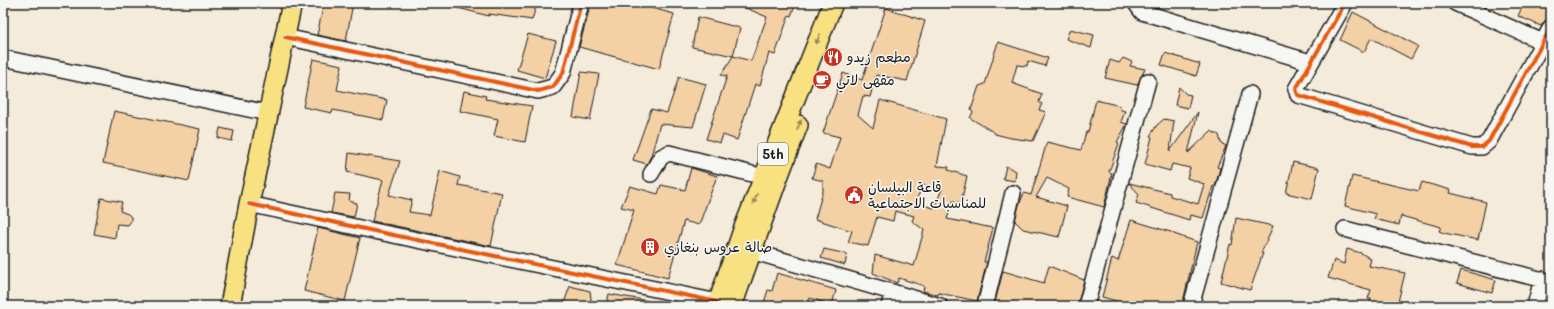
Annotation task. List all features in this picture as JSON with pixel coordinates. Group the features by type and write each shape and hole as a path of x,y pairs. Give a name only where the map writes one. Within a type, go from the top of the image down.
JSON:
{"main road":[{"path":"230,306 249,204 292,3"},
{"name":"5th","path":"722,304 732,259 833,3"},
{"name":"5th","path":"722,304 751,251 846,3"}],"street":[{"path":"285,37 538,91 553,86 562,73 581,3"},
{"path":"1138,3 1137,5 1142,12 1310,62"},
{"path":"1345,3 1310,62 1296,89 1298,95 1472,147 1482,147 1489,141 1551,27"},
{"path":"1455,3 1543,42"},
{"path":"3,58 268,113"},
{"path":"1086,306 1148,81"},
{"path":"1191,306 1250,94"},
{"path":"651,174 661,157 669,153 764,177"},
{"path":"985,306 1013,193"},
{"path":"249,204 722,304"},
{"path":"1345,229 1546,281 1535,306"},
{"path":"751,251 891,299 940,306"}],"building":[{"path":"324,3 353,3 346,41 317,35"},
{"path":"451,3 537,3 532,20 489,14 489,16 450,6"},
{"path":"591,3 633,3 674,14 659,69 579,47"},
{"path":"734,3 796,3 791,16 789,15 775,55 769,53 760,86 755,84 737,140 723,135 720,143 706,139 727,76 721,75 733,56 751,61 767,17"},
{"path":"1524,3 1551,3 1550,18 1541,26 1518,16"},
{"path":"886,8 925,21 907,81 876,75 870,97 863,96 858,115 873,128 880,100 946,119 937,166 949,167 948,170 967,176 961,203 953,201 947,219 993,228 984,262 987,262 977,301 939,293 938,295 923,291 924,286 899,278 897,283 873,273 875,255 914,266 924,230 912,221 914,216 895,211 893,221 877,217 868,246 848,242 852,231 815,219 823,191 823,181 812,178 816,164 830,169 840,137 823,133 843,73 862,80","holes":["923,185 942,189 934,208 915,203"]},
{"path":"1353,12 1418,46 1411,59 1371,38 1364,52 1340,40"},
{"path":"698,17 740,28 733,56 692,47"},
{"path":"1070,29 1094,35 1091,48 1066,39"},
{"path":"528,34 556,41 545,78 517,70"},
{"path":"998,42 1048,58 1045,66 1028,61 1027,66 1017,65 1012,83 1042,94 1039,102 1042,104 1039,110 1046,112 1033,141 995,134 970,118 973,112 971,110 979,86 985,84"},
{"path":"1165,53 1200,64 1196,76 1161,65"},
{"path":"1123,58 1132,62 1130,66 1145,69 1137,85 1105,78 1110,60 1119,63"},
{"path":"313,59 342,65 337,90 387,100 383,120 333,110 332,113 303,107"},
{"path":"581,72 599,74 590,120 573,117"},
{"path":"679,77 706,84 693,127 660,124 651,156 647,164 633,160 651,109 667,113"},
{"path":"1179,87 1186,94 1191,95 1188,108 1175,105"},
{"path":"464,91 486,96 485,99 532,106 525,142 494,136 498,119 460,111"},
{"path":"1096,100 1120,106 1121,110 1125,111 1121,122 1127,124 1117,142 1119,143 1109,172 1112,173 1104,207 1067,197 1069,189 1047,178 1036,197 1067,206 1059,237 1023,229 1015,221 1019,205 1024,193 1031,195 1047,142 1081,150 1086,132 1088,132"},
{"path":"114,111 200,129 189,181 103,163"},
{"path":"1198,112 1188,153 1211,131 1219,135 1221,143 1226,146 1217,167 1220,168 1215,187 1213,186 1203,218 1190,215 1189,220 1136,203 1139,194 1129,183 1170,193 1170,196 1198,204 1204,184 1187,178 1190,168 1172,164 1170,171 1145,164 1152,137 1150,136 1157,125 1164,119 1174,121 1170,151"},
{"path":"220,128 234,131 232,141 218,138"},
{"path":"349,153 400,161 389,195 412,200 409,212 430,215 440,171 460,177 458,185 502,193 491,246 372,221 383,180 347,172"},
{"path":"1293,162 1319,168 1312,199 1286,193"},
{"path":"1006,166 1016,171 1015,181 1003,179"},
{"path":"691,168 717,176 699,225 684,221 668,278 617,265 634,210 621,207 630,186 658,194 661,185 685,190"},
{"path":"1352,176 1419,191 1422,182 1451,190 1450,193 1486,202 1478,240 1444,233 1439,231 1441,227 1401,216 1399,225 1374,219 1376,214 1345,206"},
{"path":"335,193 350,194 349,201 357,203 354,217 331,213"},
{"path":"101,198 122,202 120,211 131,217 131,221 128,225 117,224 115,238 94,234"},
{"path":"1236,218 1273,226 1261,253 1263,253 1250,290 1221,282 1230,244 1232,245"},
{"path":"1131,220 1174,233 1197,242 1182,306 1149,306 1139,303 1139,306 1135,306 1102,297 1112,258 1118,261"},
{"path":"318,228 360,238 345,301 304,291"},
{"path":"824,249 847,254 845,265 821,258"},
{"path":"1347,249 1361,253 1371,259 1369,266 1405,273 1397,306 1369,306 1371,299 1368,299 1371,290 1328,278 1334,260 1344,264"},
{"path":"1049,266 1084,280 1077,306 994,306 1003,271 1044,283"},
{"path":"1461,270 1496,280 1492,293 1457,283"},
{"path":"777,273 836,290 832,305 810,298 807,306 763,306 768,290 772,291"},
{"path":"570,286 590,291 592,306 563,306"},
{"path":"609,294 649,301 649,306 606,306"}],"cycle path":[{"path":"285,37 538,91 553,87 563,73 581,3"},
{"path":"1345,3 1296,89 1298,95 1472,147 1482,147 1489,141 1551,27"},
{"path":"249,204 718,302"}],"place":[{"name":"مطعم زيدو","path":"833,57"},
{"name":"مقهى لاتي","path":"822,80"},
{"name":"قاعة البيلسان للمناسبات الاجتماعية","path":"854,195"},
{"name":"صالة عروس بنغازي","path":"650,247"}]}
